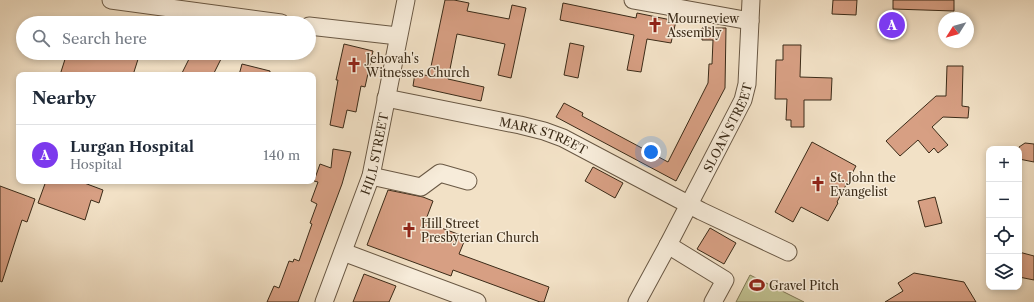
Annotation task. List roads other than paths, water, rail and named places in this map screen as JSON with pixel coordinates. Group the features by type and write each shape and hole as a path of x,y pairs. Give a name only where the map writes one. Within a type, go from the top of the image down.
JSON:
{"street":[{"path":"111,0 192,5 246,16"},
{"name":"HILL STREET","path":"324,302 371,176 406,0"},
{"path":"633,0 750,21"},
{"name":"SLOAN STREET","path":"637,302 668,246 743,100 747,84 751,0"},
{"path":"316,27 398,36"},
{"name":"MARK STREET","path":"386,98 520,125 544,131 563,138 701,211 788,252"},
{"path":"371,176 421,188 440,173 468,181"},
{"path":"668,246 725,280 713,302"},
{"path":"343,252 477,302"}],"place":[{"name":"Mourneview Assembly","path":"655,25"},
{"name":"Lurgan Hospital","path":"892,25"},
{"name":"Jehovah's Witnesses Church","path":"354,65"},
{"name":"St. John the Evangelist","path":"818,184"},
{"name":"Hill Street Presbyterian Church","path":"409,230"},
{"name":"Gravel Pitch","path":"757,285"}]}
